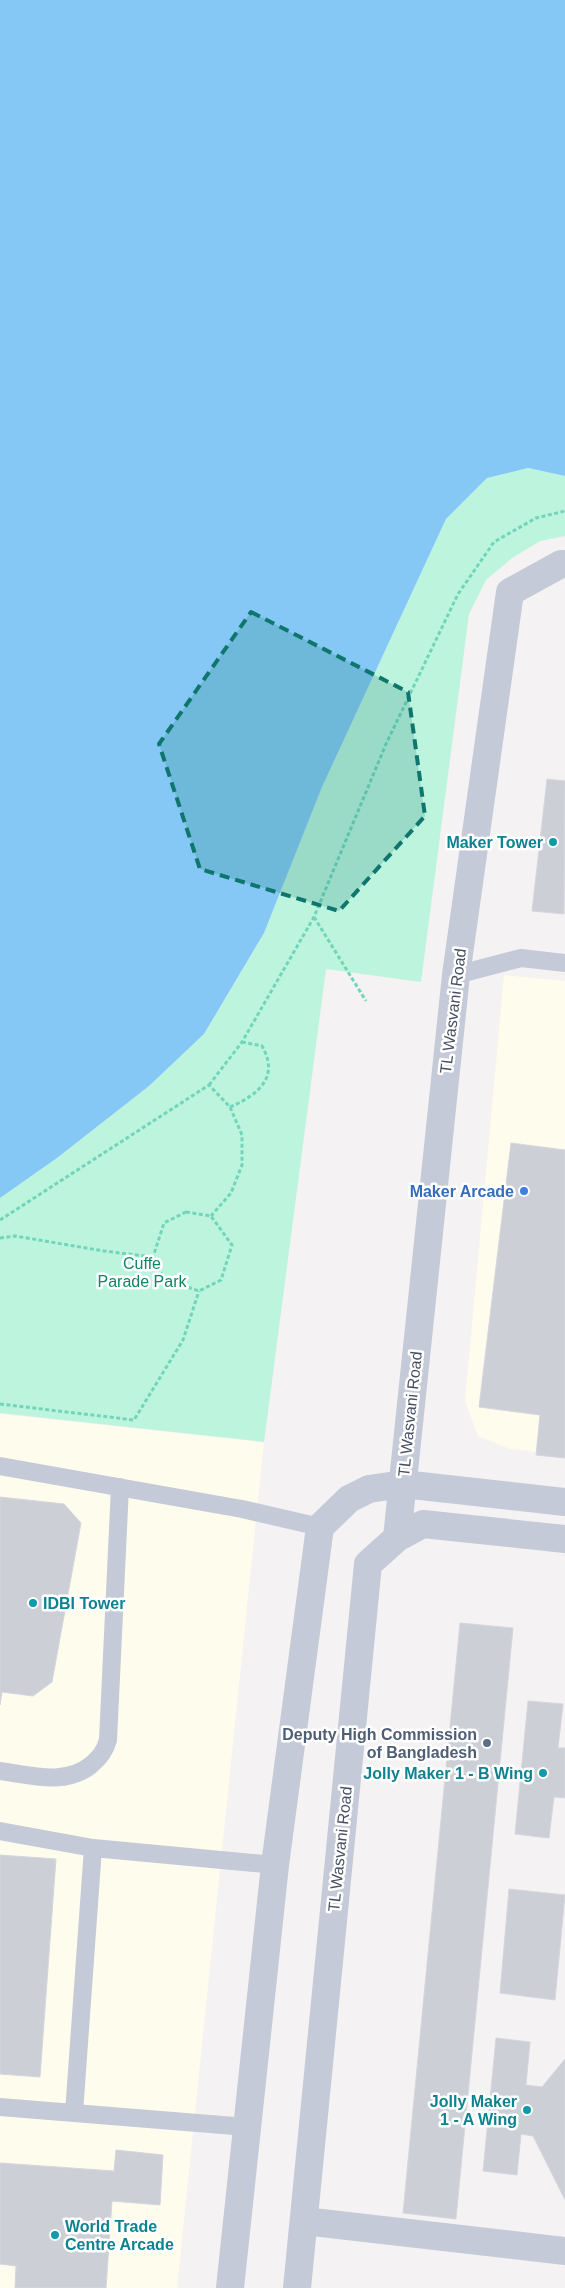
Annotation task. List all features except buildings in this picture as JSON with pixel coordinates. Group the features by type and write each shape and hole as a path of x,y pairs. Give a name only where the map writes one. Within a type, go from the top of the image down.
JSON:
{"street":[{"name":"TL Wasvani Road","path":"297,2288 368,1564 397,1538 456,975 510,592 561,564 565,564"},
{"path":"230,2288 274,1865 320,1527 349,1499 368,1489 403,1484 565,1502"},
{"path":"397,1538 423,1524 565,1539"},
{"path":"304,2221 565,2251"}],"lane":[{"path":"456,975 521,958 565,963"},
{"path":"0,1466 242,1509 320,1527"},
{"path":"0,1771 56,1778 80,1774 105,1751 108,1740 120,1487"},
{"path":"0,1831 93,1848 274,1865"},
{"path":"74,2113 93,1848"},
{"path":"0,2107 247,2127"}],"path":[{"path":"0,1220 209,1084 242,1042 314,917 386,744 458,594 494,542 536,518 565,511"},
{"path":"314,917 366,1001"},
{"path":"230,1106 251,1098 268,1076 269,1058 262,1046 242,1042"},
{"path":"209,1084 230,1106 242,1135 242,1165 231,1193 211,1216"},
{"path":"186,1212 211,1216 232,1246 221,1280 199,1291 164,1280 153,1257 164,1223 186,1212"},
{"path":"0,1238 15,1236 153,1257"},
{"path":"0,1404 134,1420 183,1340 199,1291"}],"highlighted area":[{"path":"251,612 408,692 425,816 339,911 200,869 159,744"}],"shaded area":[{"name":"Maker Arcade","path":"504,975 565,981 565,1455 510,1449 478,1436 465,1401"},
{"path":"0,1414 264,1442 177,2288 0,2288"}],"green space":[{"name":"Cuffe Parade Park","path":"528,468 565,476 565,536 540,541 512,558 486,580 469,614 421,982 326,969 264,1442 0,1413 0,1198 57,1158 149,1086 204,1034 264,933 322,787 446,519 487,478"}],"water":[{"path":"0,0 565,0 565,476 528,468 487,478 446,519 322,787 264,933 204,1034 149,1086 57,1158 0,1198"}],"place":[{"name":"Maker Tower","path":"553,842"},
{"name":"Maker Arcade","path":"524,1191"},
{"name":"IDBI Tower","path":"33,1603"},
{"name":"Deputy High Commission of Bangladesh","path":"487,1743"},
{"name":"Jolly Maker 1 - B Wing","path":"543,1773"},
{"name":"Jolly Maker 1 - A Wing","path":"527,2110"},
{"name":"World Trade Centre Arcade","path":"55,2235"}]}
